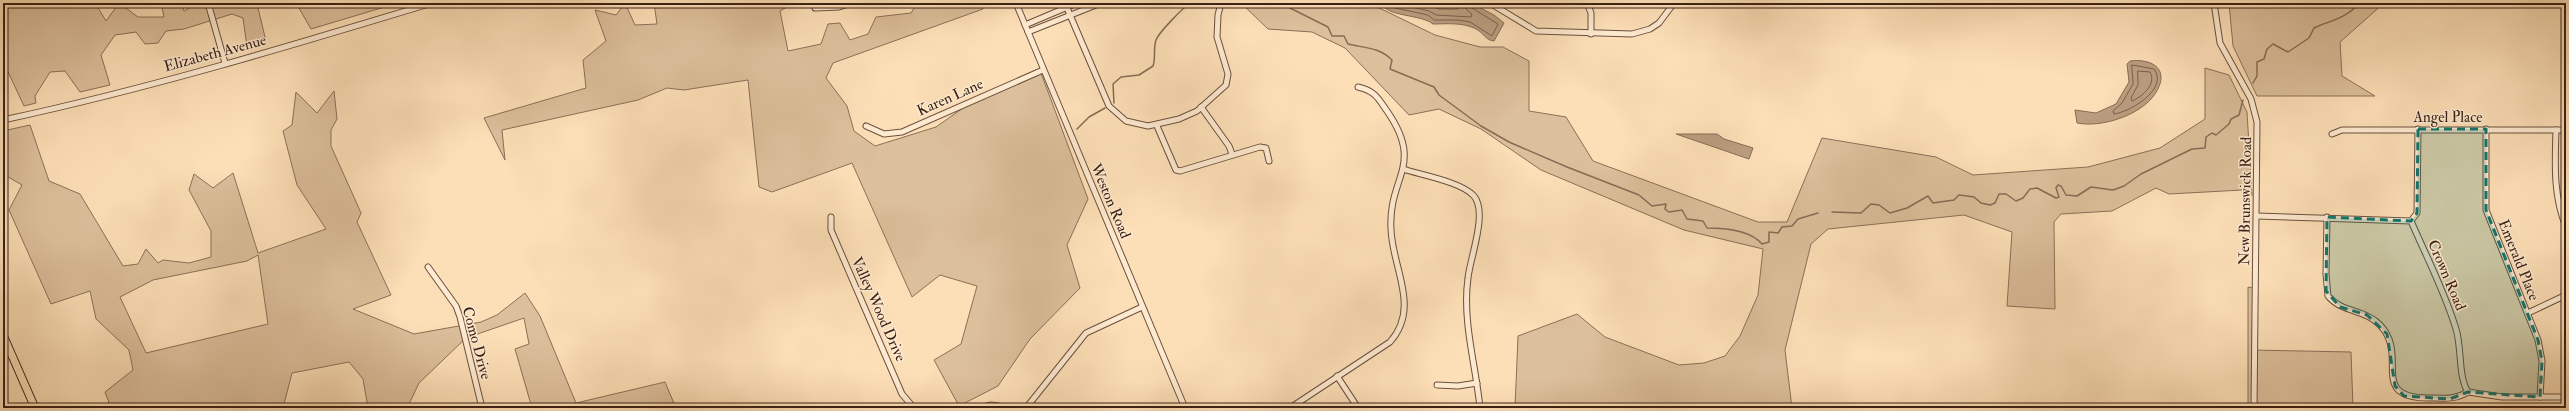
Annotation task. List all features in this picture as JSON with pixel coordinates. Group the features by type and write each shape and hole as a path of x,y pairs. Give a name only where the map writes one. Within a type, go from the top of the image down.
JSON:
{"main road":[{"path":"3,335 35,408"}],"street":[{"path":"208,3 225,63"},
{"name":"Elizabeth Avenue","path":"3,120 80,102 225,63 432,3"},
{"path":"814,8 839,7 851,3"},
{"name":"Weston Road","path":"1016,3 1185,408"},
{"path":"1025,25 1077,3"},
{"path":"1028,32 1100,3"},
{"path":"1068,8 1109,106 1120,117 1134,124 1157,126 1179,119 1201,108 1222,91 1228,79 1217,37 1218,15 1221,3"},
{"path":"1490,3 1536,31 1591,34 1632,34 1650,29 1663,19 1674,3"},
{"path":"1587,3 1591,13 1591,34"},
{"name":"New Brunswick Road","path":"2214,3 2220,43 2248,93 2258,122 2254,408"},
{"name":"Karen Lane","path":"866,126 884,134 902,132 1043,70"},
{"path":"1290,408 1390,342 1399,332 1405,306 1391,230 1392,206 1403,169 1405,146 1399,130 1371,90 1358,87"},
{"path":"1201,108 1230,146 1232,154"},
{"path":"1157,126 1176,170 1180,171 1232,154 1260,147 1266,148 1269,161"},
{"path":"2257,216 2327,217 2411,221 2417,213 2418,129"},
{"name":"Emerald Place","path":"2486,129 2486,210 2538,340 2542,361 2540,397"},
{"name":"Angel Place","path":"2332,134 2342,130 2566,130"},
{"path":"2556,130 2555,189 2558,208 2566,227"},
{"path":"1403,169 1460,186 1474,196 1480,210 1467,291 1467,314 1478,383 1480,408"},
{"name":"Valley Wood Drive","path":"831,217 831,230 902,394 914,408"},
{"path":"2327,217 2326,274 2328,296 2340,307 2367,315 2387,334 2392,349 2392,372 2395,386 2400,393 2410,398 2450,398 2468,392 2502,397 2566,397"},
{"name":"Crown Road","path":"2411,221 2456,327 2462,351 2464,382 2468,392"},
{"name":"Como Drive","path":"428,267 456,306 482,408"},
{"path":"2528,313 2566,295"},
{"path":"1026,408 1086,333 1142,307"},
{"path":"1337,376 1358,408"},
{"path":"1437,385 1458,386 1478,383"},
{"path":"980,408 991,405 1011,408"}],"highlighted area":[{"path":"2418,129 2486,129 2486,210 2538,340 2542,361 2540,397 2468,392 2450,399 2404,396 2395,386 2387,334 2367,315 2340,307 2326,291 2327,217 2411,221 2417,213"}],"shaded area":[{"path":"3,3 95,3 106,21 119,3 138,17 164,17 161,3 181,3 184,11 198,3 261,3 257,4 266,41 247,47 243,18 232,14 184,29 166,31 158,43 145,44 136,32 115,35 101,55 110,85 80,92 65,71 50,72 35,96 36,103 24,106 3,61"},
{"path":"296,3 398,3 311,29"},
{"path":"625,3 635,25 657,24 654,3 794,3 780,11 788,51 821,44 828,24 840,23 850,40 868,34 876,17 911,13 917,3 981,3 983,9 833,63 826,78 847,106 854,131 875,146 936,127 963,108 1041,73 1088,199 1067,245 1080,288 1030,339 998,386 959,406 934,360 961,344 977,286 940,275 912,297 852,163 772,192 759,187 748,80 684,90 667,88 638,100 502,130 505,160 484,118 586,88 583,60 606,41 595,10 616,15"},
{"path":"1241,3 1369,3 1435,35 1480,47 1503,47 1529,61 1529,111 1566,117 1593,161 1758,222 1787,222 1822,138 1936,157 1973,175 2088,167 2160,148 2205,119 2205,68 2229,75 2247,112 2252,196 2242,190 2169,194 2156,188 2112,211 2061,214 2054,222 2055,309 2007,306 2012,232 1964,215 1828,229 1811,244 1785,350 1792,408 1515,408 1518,336 1577,314 1605,337 1679,365 1704,363 1725,356 1740,336 1758,295 1763,249 1684,230 1541,170 1481,129 1439,109 1409,115 1345,48 1312,32 1268,29"},
{"path":"2229,3 2384,3 2340,42 2342,76 2375,96 2257,96 2233,46"},
{"path":"334,91 337,119 331,130 331,146 361,213 357,222 391,295 353,309 414,334 481,322 497,315 525,293 540,316 576,403 665,382 676,408 532,408 515,349 529,344 524,318 466,338 419,383 407,408 368,408 363,379 349,362 292,373 283,408 111,408 105,392 133,370 129,350 96,319 90,291 51,304 9,210 22,185 3,174 3,131 30,125 49,181 80,194 123,266 138,264 146,249 158,263 163,260 189,263 211,257 211,231 189,190 194,174 213,188 233,173 258,253 326,229 297,185 283,131 292,125 296,92 317,113","holes":["258,255 268,324 146,353 120,297 153,280 247,261"]},
{"path":"2248,287 2253,288 2252,350 2351,352 2353,408 2248,408"}],"water":[{"path":"1381,3 1471,3 1494,15 1504,23 1494,41 1471,27 1455,24 1433,24 1421,18 1390,11 1384,8"},
{"path":"2130,61 2146,62 2157,67 2161,78 2155,94 2149,101 2131,114 2109,122 2098,124 2077,123 2075,110 2096,113 2116,104 2129,82 2127,64"},
{"path":"1676,134 1717,134 1724,139 1753,148 1749,159"}],"waterway":[{"path":"1114,103 1113,84 1121,77 1139,75 1153,66 1155,43 1158,36 1190,3"},
{"path":"1280,3 1328,27 1332,36 1344,36 1348,44 1377,50 1387,56 1392,60 1390,69 1434,87 1439,95 1481,126 1509,142 1567,167 1639,195 1652,206 1666,204 1665,209 1669,212 1682,210 1687,219 1703,221 1707,228 1730,229 1744,233 1757,239 1762,244 1769,242 1769,232 1778,233 1782,227 1792,226 1798,219 1818,213"},
{"path":"2253,83 2257,76 2257,62 2264,59 2267,49 2273,44 2288,52 2309,38 2314,28 2344,16 2359,3"},
{"path":"1832,212 1861,213 1871,204 1879,205 1890,213 1907,208 1928,196 1933,203 1954,200 1959,195 1974,197 1981,203 1990,205 1995,203 1999,194 2006,194 2016,201 2023,198 2030,189 2037,188 2056,198 2059,197 2056,188 2058,185 2061,186 2066,195 2077,196 2091,187 2113,190 2124,186 2141,174 2192,149 2205,148 2206,137 2212,133 2216,135 2229,124 2231,119 2239,115 2243,100"},
{"path":"1077,129 1089,117 1105,108"}]}
